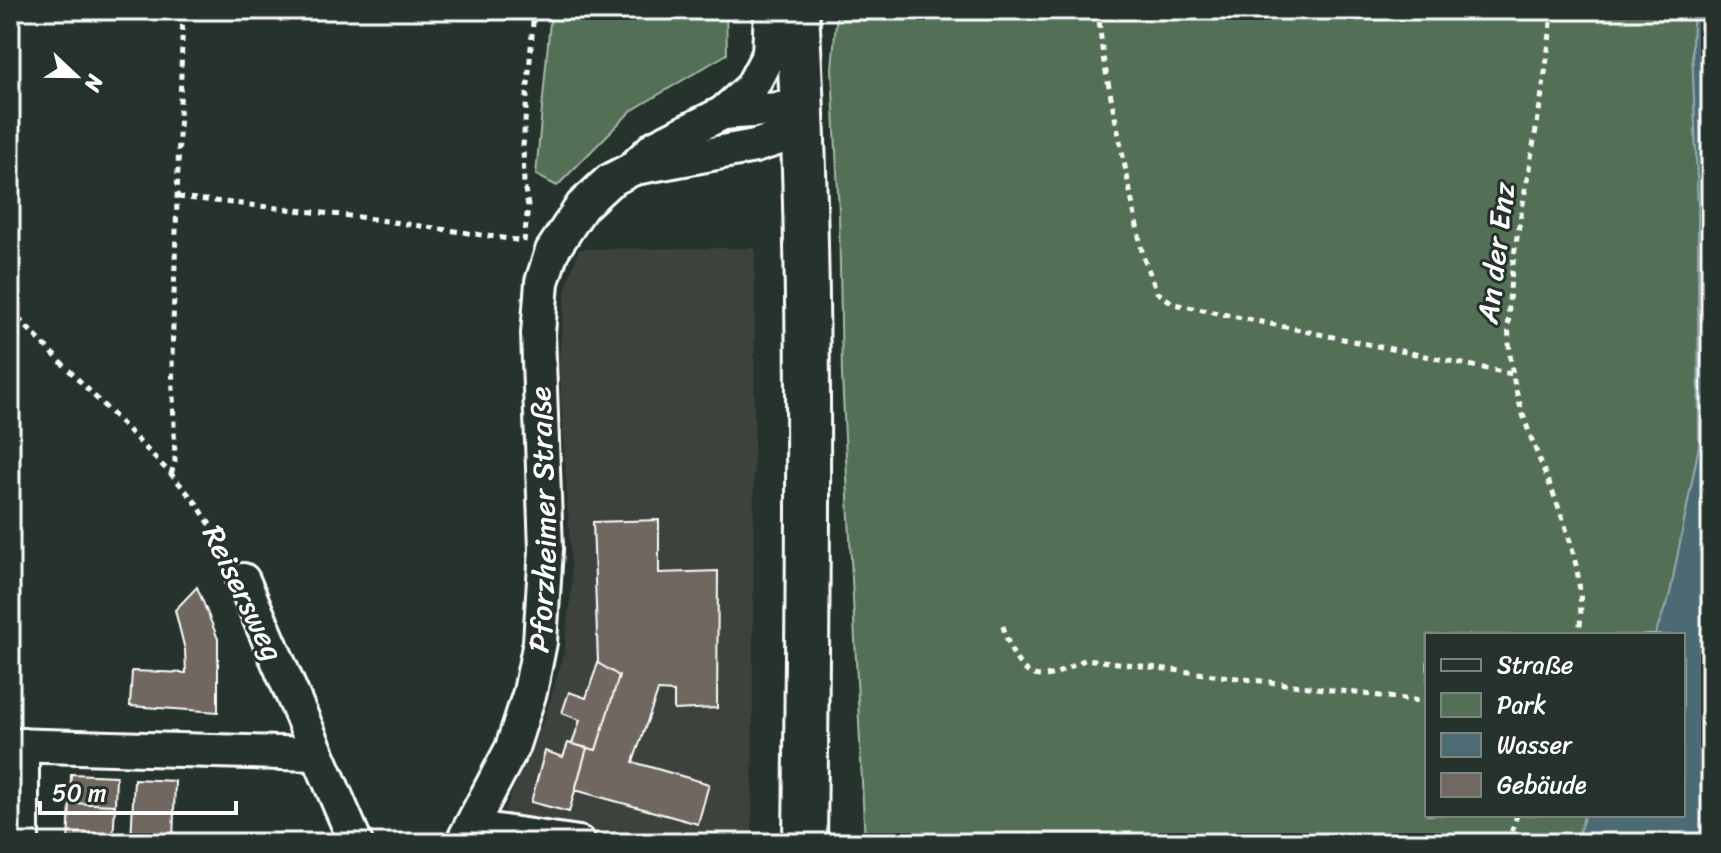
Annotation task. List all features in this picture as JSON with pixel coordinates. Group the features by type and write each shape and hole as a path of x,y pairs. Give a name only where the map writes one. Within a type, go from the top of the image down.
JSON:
{"main road":[{"path":"797,10 803,119 808,393 805,843"}],"street":[{"name":"Pforzheimer Straße","path":"468,832 516,737 530,692 540,642 546,549 539,308 542,282 538,246 609,181 632,169 655,147 723,113 751,88 769,54 771,10"},
{"name":"Pforzheimer Straße","path":"632,169 755,146 783,137 803,119 780,109 723,113"},
{"name":"Reisersweg","path":"243,580 356,843"},
{"path":"22,843 16,745 316,754"},
{"path":"468,832 490,830 579,843"}],"path":[{"path":"171,474 175,461 172,358 183,10"},
{"path":"178,197 359,217 538,246 524,184 523,146 534,10"},
{"path":"1098,10 1103,57 1143,256 1157,292 1164,299 1174,304 1512,374"},
{"name":"An der Enz","path":"1552,10 1509,287 1508,334 1512,374 1530,438 1575,554 1581,585 1579,633"},
{"name":"Reisersweg","path":"10,310 197,504 243,580"},
{"path":"1003,626 1016,662 1040,676 1051,675 1086,659 1425,702"},
{"path":"1508,843 1516,817"}],"shaded area":[{"path":"755,248 752,843 487,843 545,717 564,652 572,585 559,357 566,288 579,249"}],"green space":[{"path":"551,10 726,10 727,54 631,111 557,186 536,175"},
{"path":"837,10 1694,10 1699,446 1670,594 1656,633 1425,633 1425,817 1584,817 1575,843 865,843 842,376 832,68"}],"water":[{"path":"1694,10 1711,10 1711,843 1575,843 1584,817 1685,817 1685,633 1656,633 1670,594 1699,446 1698,204 1692,44"}],"building":[{"path":"659,520 659,573 718,571 717,708 674,710 674,692 658,691 633,762 709,784 698,824 575,790 587,748 596,750 619,676 598,663 593,522"},
{"path":"197,587 218,639 218,712 130,706 132,671 186,673 185,650 175,610"},
{"path":"598,663 619,676 596,750 572,744 580,720 562,713 569,692 586,698"},
{"path":"568,743 587,748 569,812 531,802 545,751 563,757"},
{"path":"71,774 116,776 115,805 70,803"},
{"path":"134,779 175,781 173,843 131,843"},
{"path":"70,803 115,805 113,843 68,843"},
{"path":"272,837 329,838 329,843 272,843"}]}
